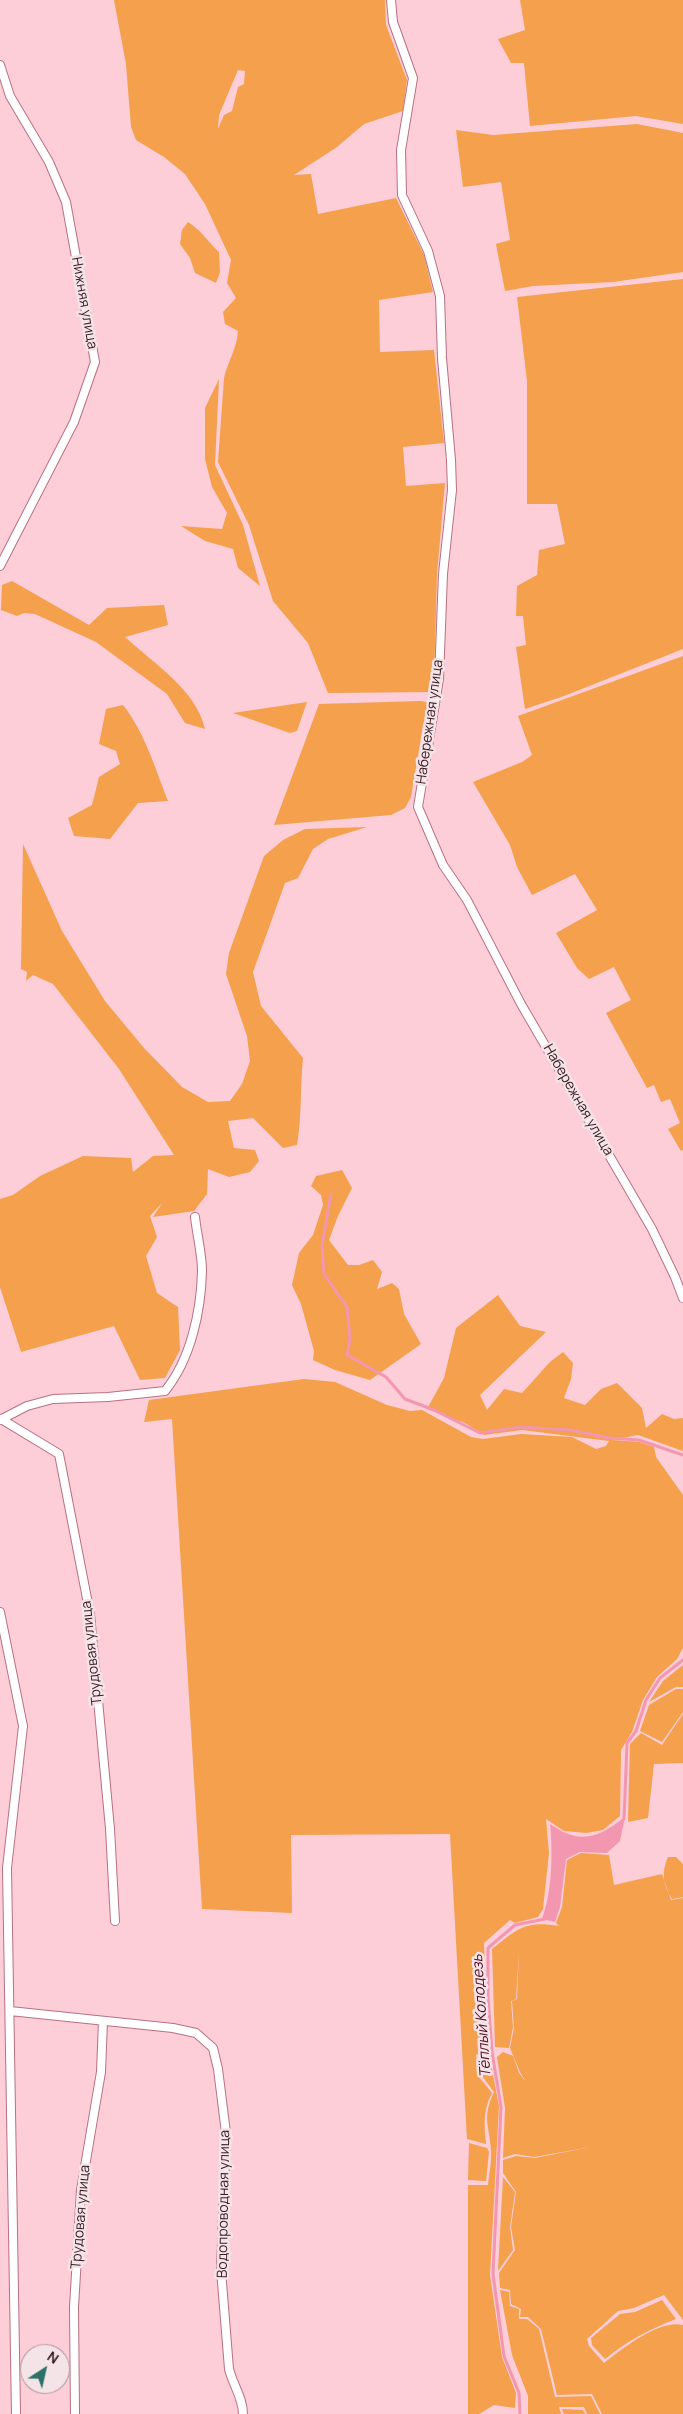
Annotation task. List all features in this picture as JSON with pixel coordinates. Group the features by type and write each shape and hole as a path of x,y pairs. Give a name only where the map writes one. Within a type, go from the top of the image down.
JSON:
{"street":[{"name":"Набережная улица","path":"391,0 393,22 413,78 402,150 402,195 428,251 440,296 442,358 451,460 452,490 442,582 439,679 418,808 443,865 467,900 521,1004 652,1229 675,1276 683,1298"},
{"name":"Нижняя улица","path":"0,65 10,96 49,162 66,202 95,362 74,422 17,537 0,566"},
{"path":"1,1419 27,1406 53,1399 108,1397 165,1391 172,1382 188,1348 197,1316 202,1270 195,1217"},
{"name":"Трудовая улица","path":"1,1419 58,1454 90,1614 110,1829 115,1921"},
{"path":"0,1612 23,1726 3,1868 10,2011 9,2086 16,2414"},
{"name":"Водопроводная улица","path":"10,2011 196,2033 213,2048 218,2068 226,2133 221,2270 228,2369 233,2384 243,2402 243,2414"},
{"name":"Трудовая улица","path":"75,2414 74,2307 81,2190 101,2072 103,2021"},
{"path":"0,2086 9,2086"}],"shaded area":[{"path":"114,0 385,0 386,25 407,80 403,111 364,124 337,147 294,175 311,174 318,214 396,198 424,255 433,292 379,300 380,352 434,350 444,443 403,447 406,486 445,483 437,574 434,680 431,692 328,693 308,643 273,601 249,525 218,462 224,378 236,343 238,331 225,324 223,312 236,298 227,283 231,260 205,204 185,174 164,157 136,140 131,127 126,64","holes":["238,70 245,71 244,84 238,87 232,111 224,115 218,129 219,115"]},
{"path":"520,0 683,0 683,124 636,116 530,126 524,63 511,63 498,39 525,30"},
{"path":"637,124 683,133 683,272 613,282 533,286 505,291 496,244 510,240 501,182 463,187 456,130 493,135"},
{"path":"188,222 201,232 219,252 220,272 216,283 195,273 190,258 180,244 182,230"},
{"path":"683,279 683,649 564,696 525,709 516,647 526,645 523,616 516,616 517,586 537,575 539,550 565,544 557,504 527,504 527,381 517,297"},
{"path":"219,379 215,465 243,525 260,586 238,568 233,549 205,541 181,526 222,529 227,513 212,487 205,459 205,408"},
{"path":"12,581 89,625 107,608 164,605 168,625 125,637 161,667 183,689 193,702 205,729 185,723 167,694 96,642 35,614 24,613 17,616 1,610 2,585"},
{"path":"683,656 683,1150 681,1151 668,1129 680,1123 670,1099 661,1102 654,1085 647,1088 606,1013 631,1000 614,967 589,979 577,968 556,933 597,910 575,874 532,895 517,867 510,845 473,782 522,762 532,755 518,716"},
{"path":"421,701 430,703 423,725 411,797 405,808 391,815 274,825 319,704"},
{"path":"307,702 297,731 290,733 233,713"},
{"path":"123,705 143,739 168,801 138,803 110,839 74,836 68,818 92,805 99,777 120,764 116,751 99,744 106,709"},
{"path":"367,827 328,839 313,849 298,878 285,883 253,972 261,1006 303,1058 297,1145 283,1148 253,1118 228,1121 234,1148 255,1150 259,1161 250,1172 229,1177 208,1169 207,1194 194,1211 153,1217 162,1203 150,1216 157,1237 146,1256 157,1293 178,1307 180,1350 165,1378 140,1380 114,1326 21,1352 0,1287 0,1199 13,1195 40,1176 83,1156 131,1158 133,1172 153,1156 174,1155 119,1069 53,984 33,975 26,981 27,972 21,969 23,844 62,931 105,1001 144,1048 182,1087 208,1102 230,1101 242,1084 250,1061 247,1036 226,974 229,953 264,856 283,840 305,829"},
{"path":"342,1170 352,1188 329,1240 348,1265 359,1265 373,1260 382,1272 377,1289 392,1283 399,1289 404,1314 421,1344 370,1380 335,1370 313,1360 314,1351 301,1304 292,1285 299,1253 313,1235 323,1205 321,1195 311,1186 316,1176"},
{"path":"498,1295 520,1326 546,1332 480,1395 487,1410 504,1389 522,1393 550,1362 563,1352 573,1363 571,1379 564,1398 585,1405 601,1389 617,1383 642,1408 646,1428 662,1414 674,1419 683,1418 683,1451 638,1435 612,1440 640,1442 654,1447 656,1457 683,1495 683,1648 677,1659 657,1677 643,1700 632,1732 621,1750 620,1816 603,1830 586,1833 564,1831 546,1819 549,1853 543,1909 538,1917 515,1923 510,1920 484,1943 487,2044 499,2106 490,2275 502,2357 516,2393 515,2408 494,2405 479,2414 468,2414 468,2185 488,2185 491,2154 487,2115 494,2092 482,2076 479,2055 476,2054 479,2077 492,2093 485,2117 486,2144 467,2139 450,1834 291,1835 292,1913 202,1909 172,1419 144,1422 149,1400 304,1379 335,1382 387,1405 410,1411 422,1410 471,1437 483,1439 521,1434 572,1437 596,1449 606,1446 609,1441 522,1430 484,1435 465,1423 427,1409 444,1378 456,1328"},
{"path":"683,1665 683,1687 676,1687 649,1702 663,1681"},
{"path":"676,1689 683,1689 683,1712 662,1742 640,1731 649,1705"},
{"path":"683,1714 683,1763 654,1764 648,1818 628,1822 630,1744 641,1733 662,1745"},
{"path":"625,1817 620,1841 607,1853 580,1852 566,1859 560,1907 555,1922 542,1919 548,1897 551,1872 550,1824 561,1831 580,1837 597,1834 606,1830"},
{"path":"581,1853 609,1855 614,1885 662,1874 671,1900 683,1898 683,2320 664,2295 634,2308 618,2311 587,2339 589,2346 604,2363 641,2336 663,2326 683,2325 683,2414 602,2414 592,2394 557,2395 541,2329 528,2317 520,2317 521,2309 511,2304 510,2290 500,2288 499,2273 515,2250 511,2227 516,2192 503,2173 503,2160 516,2156 535,2158 591,2147 534,2157 515,2154 503,2158 505,2108 497,2057 503,2052 513,2056 519,2073 526,2082 510,2048 514,2028 512,2001 517,1999 519,1951 516,1999 511,2001 513,2027 509,2048 495,2047 492,1949 515,1931 529,1925 547,1924 559,1926 556,1923 562,1907 567,1860"},
{"path":"668,1857 676,1857 683,1864 683,1897 672,1899 667,1889 664,1868"},
{"path":"469,2143 487,2148 489,2152 486,2181 468,2180"},
{"path":"503,2177 515,2192 510,2227 513,2250 498,2271"},
{"path":"500,2290 509,2292 510,2306 519,2309 519,2319 527,2319 539,2329 555,2397 591,2396 600,2414 587,2414 584,2407 559,2407 561,2414 528,2414 528,2396 512,2355"},
{"path":"662,2300 676,2319 639,2336 605,2359 592,2345 591,2338 620,2314 635,2312"},
{"path":"562,2409 583,2410 585,2414 564,2414"}],"waterway":[{"name":"Тёплый Колодезь","path":"331,1194 322,1246 324,1274 347,1307 350,1339 347,1355 386,1377 405,1399 434,1410 480,1433 520,1427 571,1430 609,1438 639,1440 683,1455"},
{"name":"Тёплый Колодезь","path":"624,1819 627,1743 636,1731 646,1700 660,1678 683,1660"},
{"name":"Тёплый Колодезь","path":"520,2414 519,2393 504,2356 493,2274 501,2107 492,2052 488,1998 488,1948 515,1925 545,1919"}]}
